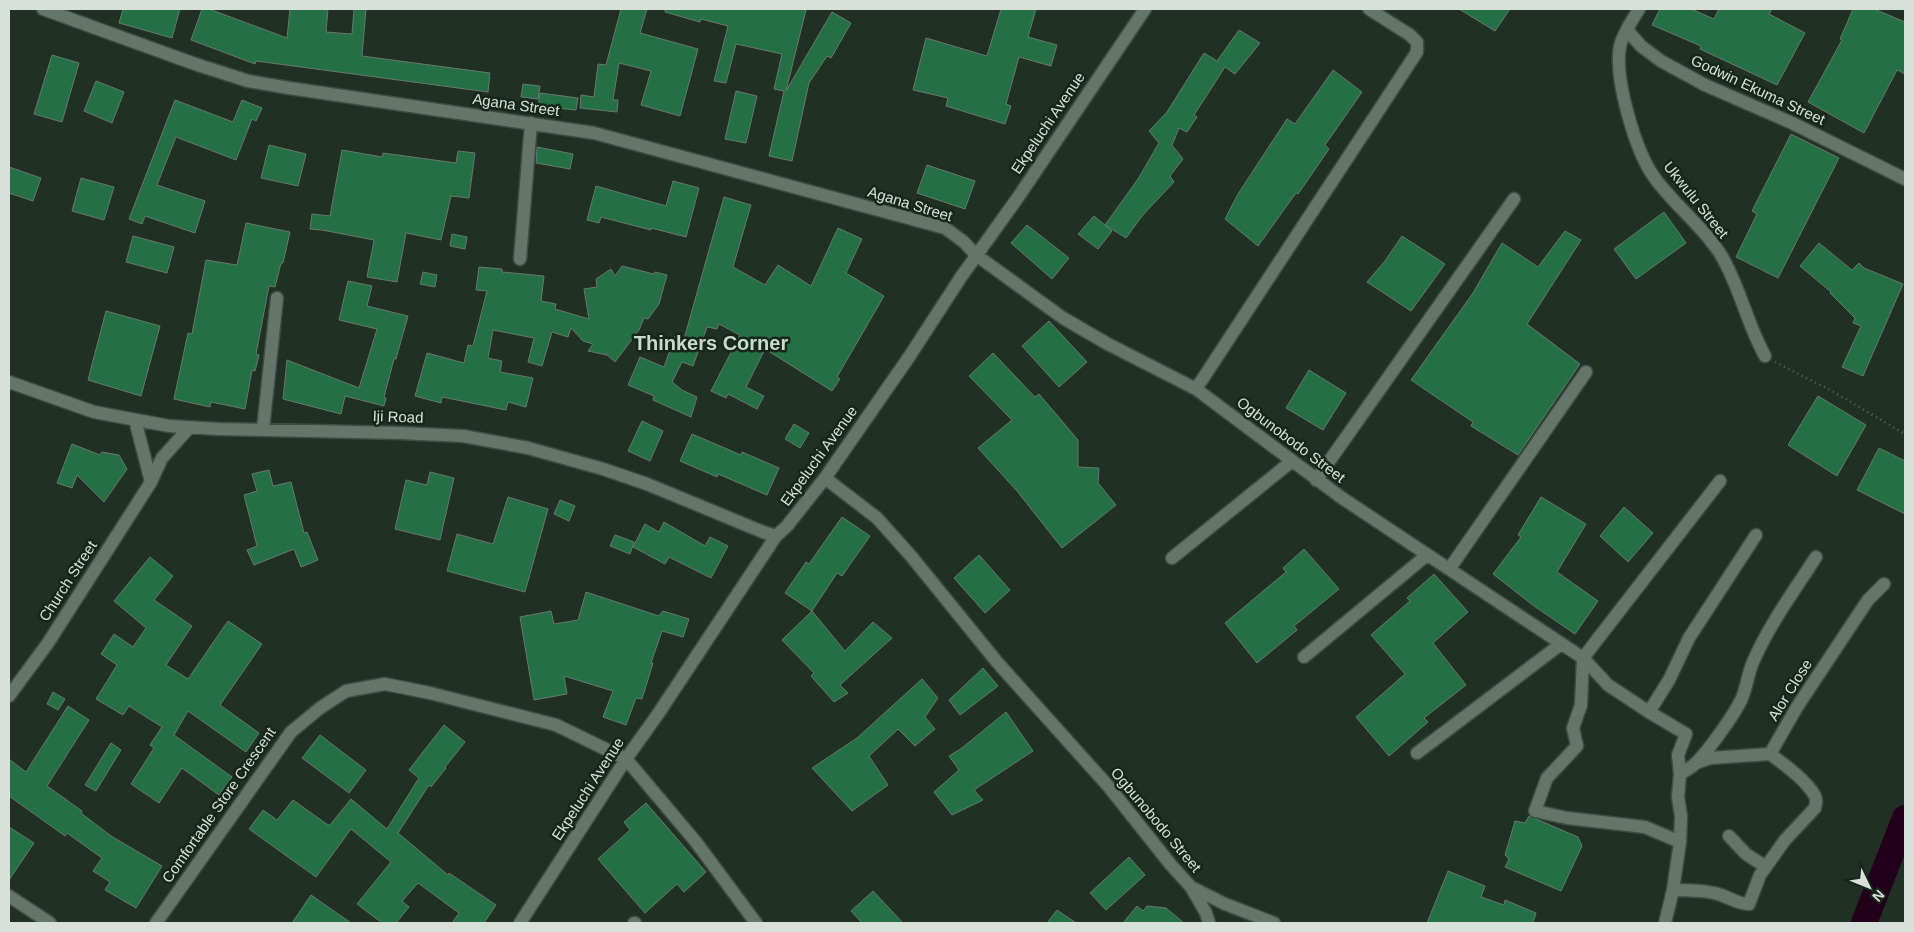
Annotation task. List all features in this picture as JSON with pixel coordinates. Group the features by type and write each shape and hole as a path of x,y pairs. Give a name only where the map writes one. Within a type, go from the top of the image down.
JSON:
{"street":[{"name":"Agana Street","path":"43,9 195,64 248,81 594,132 945,228 964,242 976,256"},
{"name":"Ekpeluchi Avenue","path":"520,923 626,759 776,536 787,526 825,478 1145,9"},
{"path":"1196,389 1417,52 1416,42 1410,35 1369,9"},
{"path":"1627,30 1639,9"},
{"name":"Godwin Ekuma Street","path":"1627,30 1661,62 1792,123 1905,179"},
{"name":"Ukwulu Street","path":"1627,30 1622,37 1619,55 1620,80 1640,151 1654,176 1701,229 1720,255 1741,300 1754,335 1765,356"},
{"path":"520,259 531,123"},
{"path":"1316,480 1514,199"},
{"name":"Ogbunobodo Street","path":"976,256 1063,318 1106,343 1196,389 1316,480 1583,658 1608,685 1686,734 1678,756 1680,774"},
{"path":"264,429 277,298"},
{"path":"1450,568 1586,372"},
{"name":"Iji Road","path":"9,382 94,412 189,428 463,436 528,448 647,484 776,536"},
{"path":"135,420 152,482"},
{"name":"Church Street","path":"9,696 48,643 152,482 162,458 189,428"},
{"path":"1172,558 1292,461"},
{"name":"Ogbunobodo Street","path":"825,478 877,518 912,556 997,662 1109,787 1171,865 1191,887 1206,913 1209,923"},
{"path":"1680,842 1645,827 1567,818 1535,811 1547,778 1577,746 1573,728 1581,705 1583,658 1720,481"},
{"path":"1649,712 1669,680 1690,638 1756,535"},
{"path":"1304,658 1427,555"},
{"path":"1696,763 1741,700 1748,682 1752,663 1792,592 1816,557"},
{"name":"Alor Close","path":"1770,754 1797,707 1868,600 1884,584"},
{"path":"1417,753 1561,644"},
{"name":"Comfortable Store Crescent","path":"156,923 291,732 320,708 346,691 385,684 430,693 556,725 626,759"},
{"path":"1665,923 1673,890 1680,842 1681,816 1678,796 1680,774 1696,763 1710,758 1770,754 1806,784 1815,796 1815,808 1785,840 1760,875 1749,904 1731,900 1716,893 1673,890"},
{"path":"626,759 696,842 756,923"},
{"path":"1729,836 1746,854 1766,867"},
{"path":"1191,887 1225,904 1274,923"},
{"path":"9,896 50,923"}],"path":[{"path":"1765,356 1832,391 1905,434"}],"building":[{"path":"123,9 180,9 172,38 119,23"},
{"path":"202,9 209,9 287,38 290,9 328,9 326,32 352,34 354,9 366,9 362,56 490,73 488,92 256,61 255,64 191,40"},
{"path":"621,9 647,9 640,33 698,49 680,116 641,105 651,71 619,63 613,100 618,100 617,112 580,108 581,95 594,97 598,64 606,65"},
{"path":"665,9 806,10 786,91 832,12 851,23 831,58 827,56 809,83 792,161 769,156 784,91 774,89 782,54 736,44 726,83 714,81 728,26 701,19 700,22 665,12"},
{"path":"1001,9 1036,9 1028,37 1057,45 1051,66 1019,57 1006,104 1011,106 1005,124 946,106 948,98 913,90 926,38 987,56"},
{"path":"1459,9 1510,9 1495,31"},
{"path":"1660,9 1691,9 1714,19 1719,9 1772,9 1769,14 1805,33 1777,85 1700,49 1701,46 1652,25"},
{"path":"1853,9 1874,9 1905,22 1905,74 1897,70 1864,133 1808,102 1842,40 1840,39"},
{"path":"1239,30 1260,43 1235,74 1225,67 1194,115 1197,117 1187,132 1179,128 1172,145 1183,159 1170,176 1174,182 1142,216 1126,238 1105,225 1138,179 1159,143 1149,131 1167,112 1204,53 1217,61"},
{"path":"52,55 79,63 62,122 34,114"},
{"path":"1333,70 1362,92 1325,145 1329,149 1298,194 1296,193 1258,246 1225,219 1238,194 1287,119 1295,124"},
{"path":"96,81 124,92 112,123 84,111"},
{"path":"523,84 540,86 538,99 521,97"},
{"path":"736,91 757,96 746,143 725,139"},
{"path":"540,93 578,98 576,110 538,106"},
{"path":"175,100 233,122 242,100 262,108 256,121 252,119 236,160 176,137 157,185 205,201 195,233 145,216 142,224 129,219"},
{"path":"1791,134 1839,158 1778,278 1736,257 1757,214 1752,211"},
{"path":"269,145 306,154 298,186 261,178"},
{"path":"537,147 573,154 570,169 536,163"},
{"path":"342,150 382,157 383,153 456,163 458,151 475,153 469,198 451,196 441,240 406,233 397,282 367,277 374,240 310,229 312,214 330,216"},
{"path":"927,165 975,181 965,209 917,193"},
{"path":"9,167 41,178 33,201 9,193"},
{"path":"81,178 114,187 104,220 72,211"},
{"path":"673,181 699,188 686,237 601,217 599,223 587,220 596,186 666,206"},
{"path":"724,197 751,205 733,267 765,285 778,265 811,286 838,228 862,239 846,273 884,296 837,377 840,379 832,391 765,349 746,387 764,396 757,409 728,394 726,398 711,391 740,335 719,324 717,329 707,327 693,366 682,362 672,382 682,390 697,397 691,417 653,400 654,396 628,385 640,357 664,367 675,336 684,339"},
{"path":"1664,212 1686,243 1636,279 1614,249"},
{"path":"1094,216 1112,231 1098,249 1078,234"},
{"path":"246,223 290,232 275,287 269,286 256,354 259,355 255,371 252,370 245,409 211,402 210,407 174,399 188,333 192,334 206,260 237,265"},
{"path":"1027,225 1069,258 1052,279 1011,243"},
{"path":"1565,231 1581,240 1527,324 1580,364 1518,455 1471,426 1473,422 1411,380 1473,293 1502,243 1538,267"},
{"path":"452,234 467,237 465,249 450,246"},
{"path":"133,236 174,247 167,273 126,262"},
{"path":"1402,236 1445,264 1411,311 1367,282 1385,261"},
{"path":"1819,243 1852,270 1859,263 1864,268 1903,284 1863,376 1842,367 1861,326 1853,323 1855,318 1831,292 1800,266"},
{"path":"622,266 654,274 655,272 667,275 659,304 648,319 644,318 639,330 615,362 607,355 588,351 593,344 583,341 571,328 568,337 552,332 542,366 528,362 534,338 493,330 488,358 502,361 500,372 533,378 526,407 508,402 506,410 442,397 441,403 415,396 427,353 464,363 468,345 473,346 487,291 476,290 479,267 502,269 502,272 544,276 541,301 556,304 555,309 589,319 584,289 597,287 596,279 611,269 615,276"},
{"path":"423,272 437,275 435,287 420,284"},
{"path":"348,281 372,286 367,306 408,316 396,359 394,359 384,397 386,398 384,406 345,396 341,414 283,399 287,360 359,388 377,329 339,320"},
{"path":"106,311 160,326 141,396 88,380"},
{"path":"1049,321 1087,362 1059,387 1022,346"},
{"path":"993,353 1035,397 1039,394 1078,440 1078,467 1099,468 1098,483 1116,505 1062,548 1017,491 978,448 1012,420 969,376"},
{"path":"1309,370 1346,393 1323,430 1286,408"},
{"path":"1818,396 1866,425 1837,476 1788,445"},
{"path":"642,421 663,431 650,461 628,451"},
{"path":"794,424 809,433 800,448 785,439"},
{"path":"692,434 741,455 742,452 779,468 767,495 718,474 717,477 680,461"},
{"path":"72,444 100,455 102,452 119,455 127,469 104,502 77,475 72,488 57,483"},
{"path":"1879,448 1905,461 1905,514 1857,490"},
{"path":"269,470 273,486 291,482 304,533 307,532 318,560 301,567 294,549 254,565 247,550 257,546 244,495 257,491 252,474"},
{"path":"430,472 454,478 440,540 395,529 406,480 427,485"},
{"path":"508,497 548,509 525,592 447,571 457,534 493,544"},
{"path":"1541,497 1586,524 1557,572 1598,601 1575,634 1534,606 1493,574 1521,537 1518,535"},
{"path":"560,500 575,506 569,521 554,514"},
{"path":"1624,507 1653,533 1628,562 1600,536"},
{"path":"842,517 870,536 842,576 837,573 812,611 785,593 806,562 809,564"},
{"path":"664,522 705,546 710,537 728,546 711,578 669,557 665,564 633,547 645,524 659,532"},
{"path":"615,535 634,542 630,554 610,546"},
{"path":"1304,549 1339,589 1294,626 1297,630 1257,663 1225,623 1286,572 1283,568"},
{"path":"979,555 1010,590 985,613 954,578"},
{"path":"150,557 173,576 154,600 192,626 166,665 188,679 228,621 262,644 220,705 259,733 246,752 188,711 174,735 232,777 219,795 182,768 159,803 131,784 154,748 150,745 162,727 129,706 123,715 96,699 117,665 101,654 114,634 133,647 146,628 114,601"},
{"path":"1434,574 1468,612 1433,643 1466,685 1424,718 1428,722 1389,756 1356,717 1405,674 1371,635 1410,601 1407,598"},
{"path":"586,592 659,616 663,611 689,619 683,637 662,631 651,663 653,663 642,699 636,698 626,725 603,717 613,691 564,676 567,694 534,700 520,617 551,611 554,624 578,620"},
{"path":"812,611 845,651 873,622 892,638 840,685 848,693 834,702 811,676 814,673 782,640"},
{"path":"983,668 998,686 960,715 949,700"},
{"path":"922,679 938,698 925,717 935,729 915,746 898,729 869,756 888,785 852,811 812,768 857,738"},
{"path":"53,692 65,699 58,710 47,704"},
{"path":"68,706 89,720 47,786 82,811 81,813 111,836 162,866 136,908 105,890 110,882 93,871 102,858 67,833 65,836 9,796 9,759 26,772"},
{"path":"1006,712 1033,751 974,790 983,800 952,815 934,792 959,770 949,756 962,748"},
{"path":"444,725 465,742 431,787 429,785 398,833 448,875 449,873 496,905 484,923 452,923 459,913 418,883 402,901 409,907 396,923 382,923 357,904 391,862 351,829 316,877 249,829 263,810 277,820 293,800 330,825 351,799 387,829 419,778 409,770"},
{"path":"320,735 366,770 349,793 302,758"},
{"path":"111,743 121,750 96,791 85,785"},
{"path":"646,803 706,872 684,892 677,884 645,913 598,859 630,830 624,822"},
{"path":"1529,816 1578,837 1582,846 1561,891 1505,867 1509,859 1505,855 1515,821 1525,823"},
{"path":"9,827 34,843 9,880"},
{"path":"1129,857 1145,875 1106,910 1090,893"},
{"path":"1448,871 1485,886 1481,897 1504,905 1505,900 1536,913 1533,923 1427,923"},
{"path":"873,891 903,923 862,923 851,911"},
{"path":"311,895 351,923 292,923"},
{"path":"1137,906 1143,911 1147,906 1166,908 1184,923 1123,923"},
{"path":"1057,910 1076,923 1047,923"}],"waterway":[{"path":"1864,923 1905,818"}],"district":[{"name":"Thinkers Corner","path":"711,343"}]}
